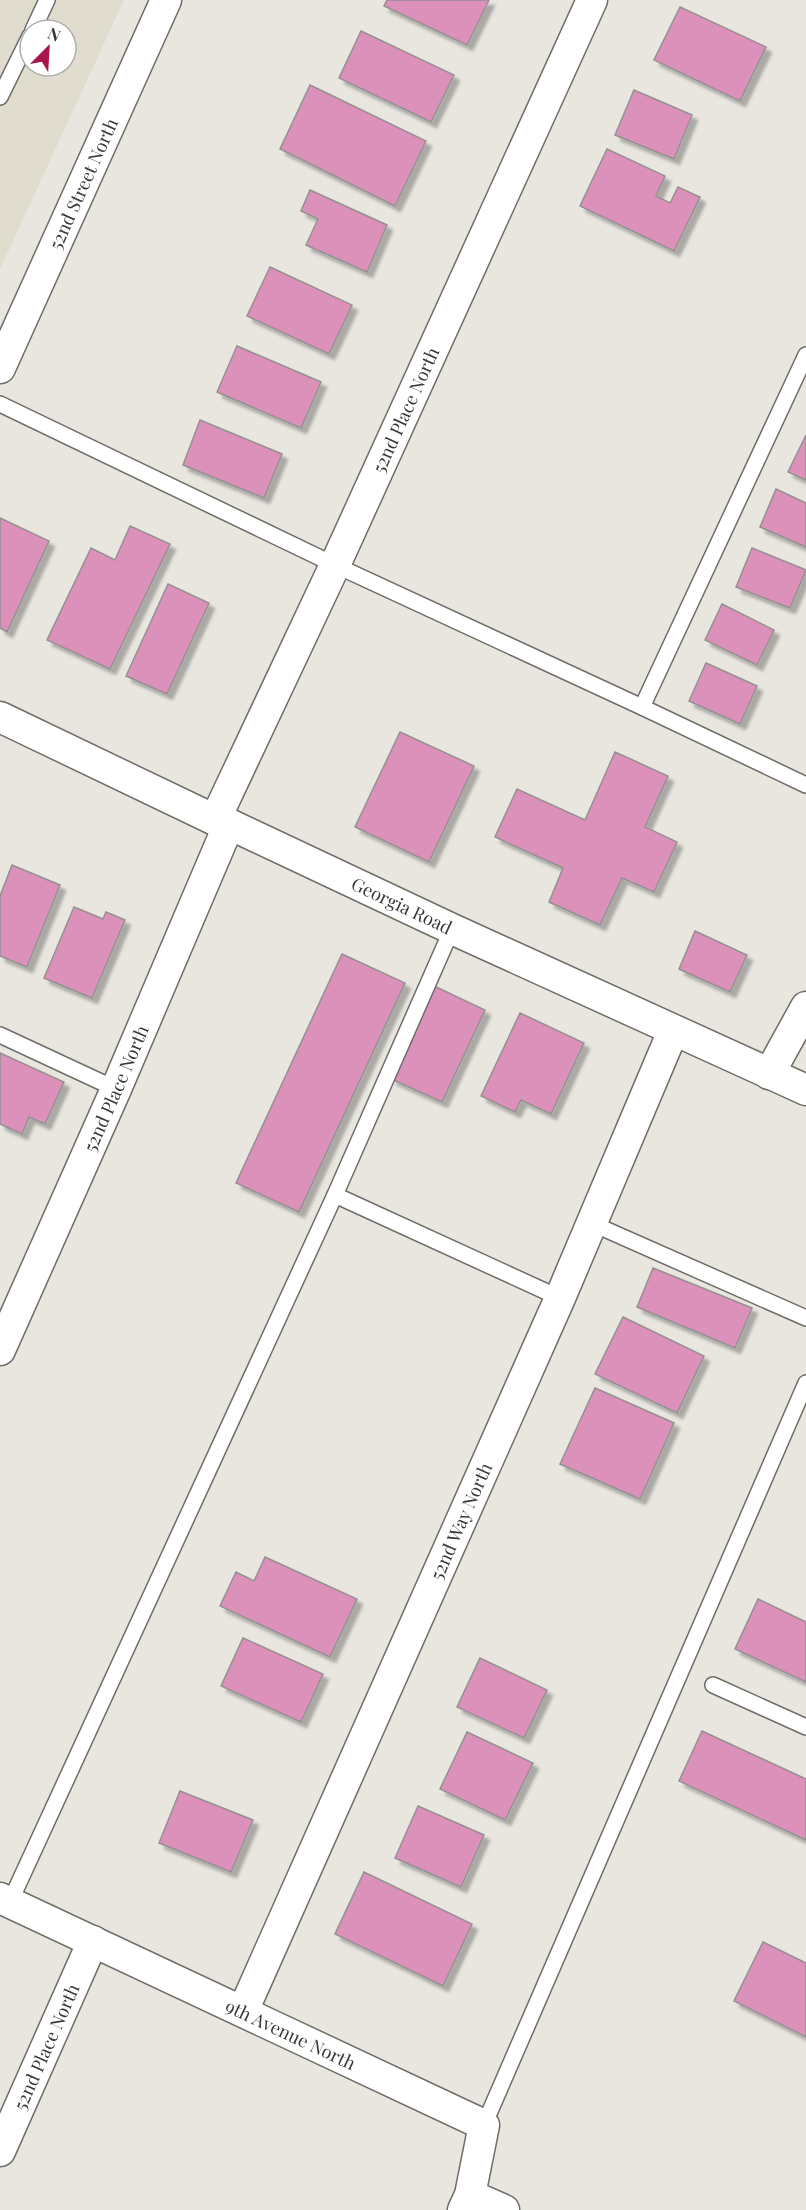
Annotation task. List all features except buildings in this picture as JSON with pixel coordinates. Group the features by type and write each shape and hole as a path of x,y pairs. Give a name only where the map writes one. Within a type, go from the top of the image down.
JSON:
{"street":[{"name":"52nd Street North","path":"0,368 166,0"},
{"name":"52nd Place North","path":"0,1350 116,1089 222,822 335,565 592,0"},
{"name":"Georgia Road","path":"0,717 452,929 806,1090"},
{"path":"769,1074 806,1007"},
{"name":"52nd Way North","path":"243,2011 560,1298 673,1031"},
{"name":"9th Avenue North","path":"5,1900 484,2125"},
{"name":"52nd Place North","path":"0,2151 93,1941"},
{"path":"484,2125 466,2202 504,2210"}],"lane":[{"path":"39,18 47,0"},
{"path":"0,97 18,60"},
{"path":"642,707 806,355"},
{"path":"0,404 335,565 806,785"},
{"path":"5,1900 335,1196 452,929"},
{"path":"0,1035 116,1089"},
{"path":"335,1196 560,1298"},
{"path":"591,1223 806,1318"},
{"path":"484,2125 804,1393"},
{"path":"713,1685 806,1727"}],"shaded area":[{"path":"0,0 124,0 0,269"}]}
